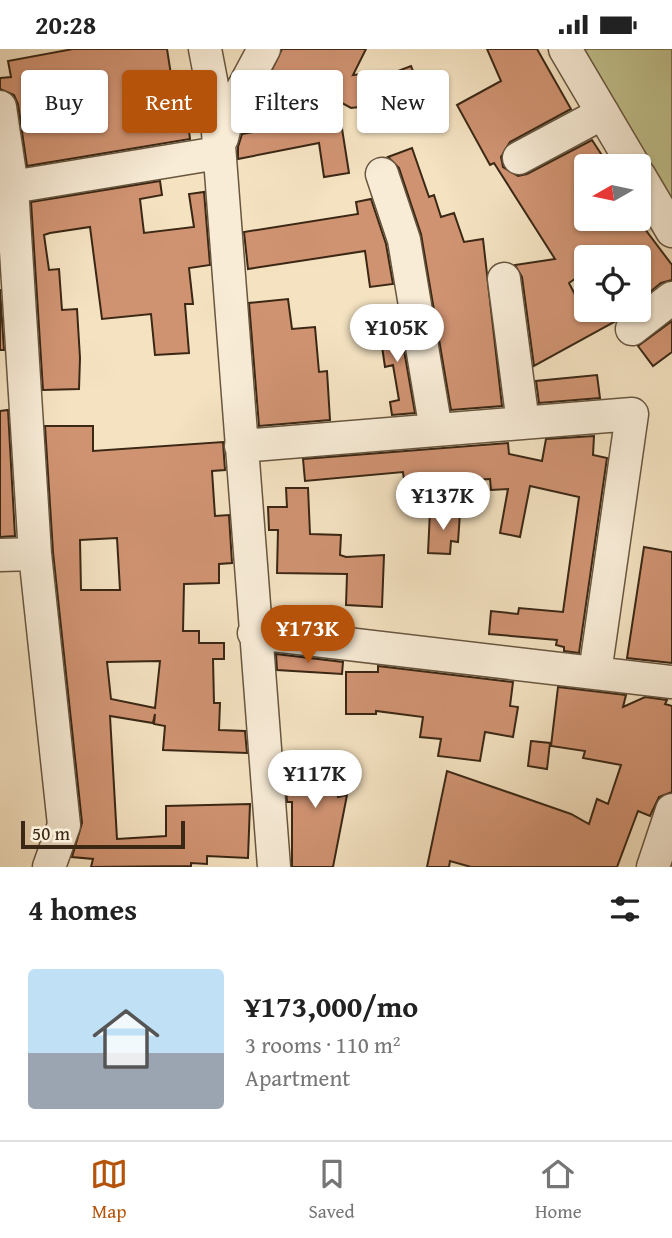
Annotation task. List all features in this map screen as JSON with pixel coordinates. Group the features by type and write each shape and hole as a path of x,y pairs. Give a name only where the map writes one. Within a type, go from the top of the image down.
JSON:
{"street":[{"path":"205,49 216,106 254,633 274,867"},
{"path":"218,153 227,118 264,49"},
{"path":"565,49 627,154"},
{"path":"0,107 34,554 64,825 49,867"},
{"path":"519,158 603,113"},
{"path":"6,188 218,153"},
{"path":"382,174 404,240 436,431"},
{"path":"651,195 672,231"},
{"path":"504,279 523,423"},
{"path":"632,329 672,298"},
{"path":"242,446 632,414 595,673"},
{"path":"0,555 34,554"},
{"path":"254,633 672,682"},
{"path":"653,867 672,810"}],"green space":[{"path":"552,49 672,49 672,232 651,200 651,154 621,154"}],"building":[{"path":"73,49 167,49 170,70 122,70 122,133 189,133 190,139 27,166 22,133 108,133 108,70 21,70 21,125 14,95 0,89 0,78 11,77 8,61"},
{"path":"282,49 366,49 353,75 357,75 357,107 351,108 343,104 343,70 272,70"},
{"path":"487,49 537,49 571,109 510,142 501,157 503,167 518,176 527,174 592,140 601,154 574,154 574,231 646,231 672,265 672,280 661,283 651,291 651,245 574,245 574,279 569,283 574,293 574,322 614,322 534,366 522,277 515,265 555,259 494,163 490,165 457,105 501,81"},
{"path":"343,133 349,173 324,177 319,143 238,159 242,134"},
{"path":"412,148 429,197 434,195 441,217 454,213 464,242 483,239 502,406 451,410 421,234 399,168 388,157"},
{"path":"160,181 162,195 140,199 144,233 194,227 189,194 204,192 210,265 189,268 193,304 185,304 189,353 155,355 151,314 102,319 90,227 50,233 44,235 49,270 59,269 62,310 77,309 79,389 43,390 31,202"},
{"path":"371,199 386,244 393,284 370,287 365,251 248,269 244,232 358,214 356,202"},
{"path":"0,289 4,350 0,350"},
{"path":"288,299 292,329 315,327 319,372 327,371 330,420 259,426 249,303"},
{"path":"398,316 415,413 392,415 390,402 399,400 393,365 385,367 378,319"},
{"path":"672,321 672,352 653,366 638,346"},
{"path":"597,375 600,398 539,403 536,381"},
{"path":"8,410 15,536 0,537 0,411"},
{"path":"45,426 93,426 93,451 223,442 225,470 212,471 215,516 229,515 232,563 219,564 219,583 184,584 183,631 199,631 199,643 224,643 224,659 213,659 214,703 220,703 219,730 245,731 247,753 163,750 165,726 154,724 155,714 153,723 110,716 117,839 166,836 166,806 250,804 248,858 207,856 207,864 191,863 191,866 91,867 93,859 72,857 82,823 53,552","holes":["117,538 120,590 81,590 80,540","160,661 155,708 111,699 107,662"]},
{"path":"594,436 593,455 607,458 579,653 564,651 564,647 556,645 557,640 489,634 491,611 518,614 519,608 563,612 579,497 530,486 520,537 500,533 508,489 491,490 490,479 448,481 447,476 404,480 403,472 305,481 303,459 508,443 509,454 542,461 546,439"},
{"path":"286,488 308,488 310,534 341,535 340,555 384,555 382,607 346,605 347,574 277,573 278,530 269,530 268,507 287,507"},
{"path":"430,511 460,513 458,542 451,541 450,554 428,553"},
{"path":"644,547 672,552 672,663 627,658"},
{"path":"276,654 343,662 342,674 277,670"},
{"path":"378,666 513,682 510,706 518,707 513,737 485,732 480,761 438,756 441,739 420,737 423,717 376,711 376,714 346,714 346,672 378,672"},
{"path":"558,687 626,695 623,707 645,697 667,700 665,704 672,706 672,792 659,797 650,816 638,811 617,867 471,867 450,861 449,867 427,867 447,771 571,814 589,824 597,799 608,804 621,765 583,758 585,751 551,746"},
{"path":"531,741 550,743 547,769 528,766"},
{"path":"336,751 338,797 347,795 333,867 292,867 292,802 287,802 285,776 298,775 297,752"}]}
